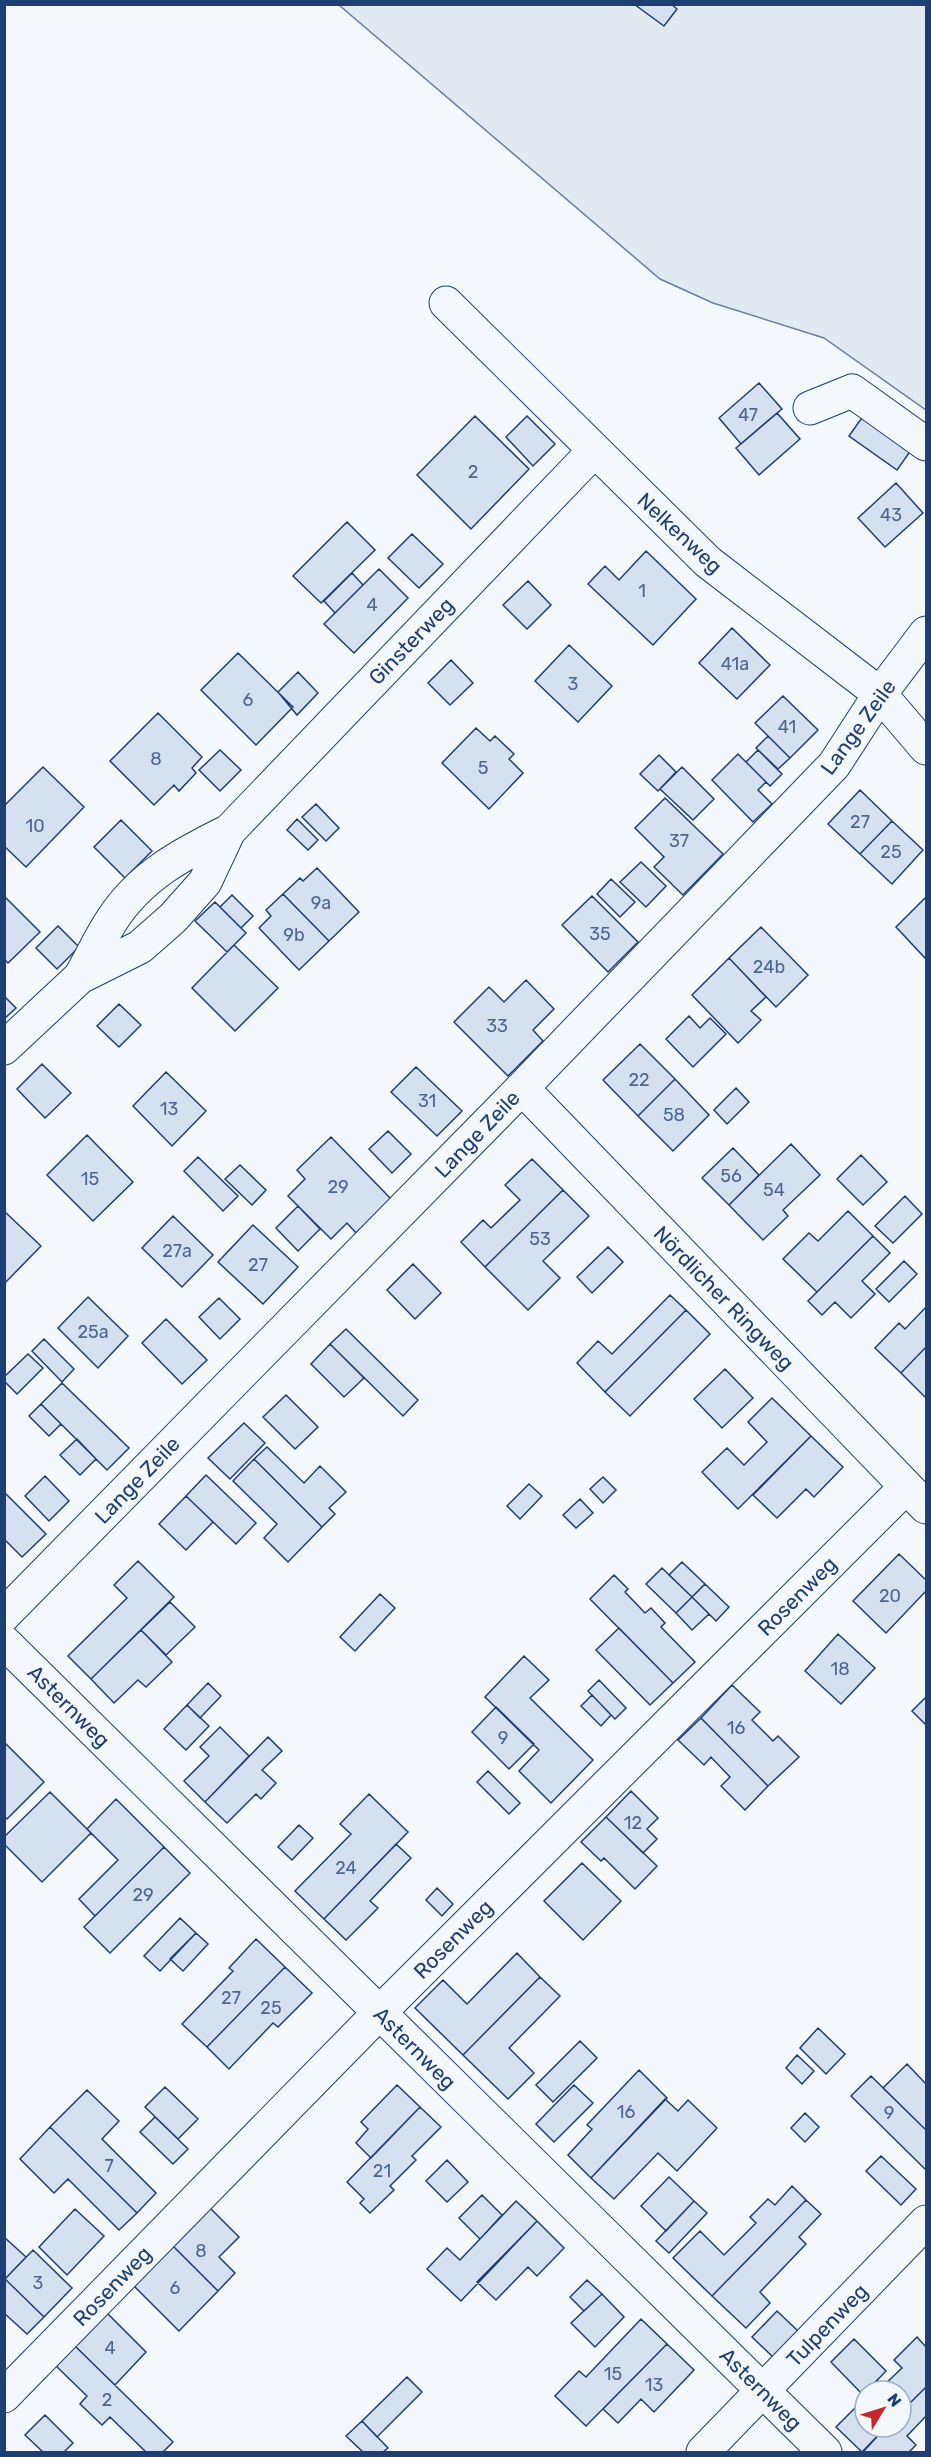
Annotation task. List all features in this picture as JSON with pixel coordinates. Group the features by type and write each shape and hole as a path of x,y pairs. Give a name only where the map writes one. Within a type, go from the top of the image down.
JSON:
{"street":[{"name":"Nelkenweg","path":"446,303 708,562 880,694 927,748"},
{"path":"810,408 852,391 927,444"},
{"name":"Ginsterweg","path":"4,1048 80,977 140,947 173,918 205,882 229,831 594,451"},
{"name":"Lange Zeile","path":"4,1615 522,1088 834,765 880,694 927,633"},
{"name":"Ginsterweg","path":"80,977 112,919 143,882 177,856 229,831"},
{"name":"Nördlicher Ringweg","path":"522,1088 916,1497"},
{"name":"Rosenweg","path":"4,2396 379,2013 916,1497"},
{"name":"Asternweg","path":"4,1642 825,2452"},
{"name":"Tulpenweg","path":"703,2452 927,2222"}],"shaded area":[{"path":"339,5 926,5 926,410 824,338 713,303 660,279"}],"building":[{"path":"634,4 671,4 677,9 664,26"},
{"path":"759,383 782,409 741,444 719,418"},
{"path":"866,412 914,446 897,470 849,436"},
{"path":"777,413 800,439 759,475 736,448"},
{"path":"475,416 529,469 471,529 417,475"},
{"path":"527,416 555,444 533,466 506,437"},
{"path":"896,483 923,513 885,547 858,518"},
{"path":"347,522 375,550 321,603 293,576"},
{"path":"412,534 443,564 419,588 388,558"},
{"path":"646,551 696,599 653,645 588,584 605,566 619,580"},
{"path":"379,569 408,598 354,653 324,624"},
{"path":"352,573 363,585 335,613 324,601"},
{"path":"528,581 551,605 527,629 503,605"},
{"path":"732,628 770,665 737,699 699,663"},
{"path":"569,645 612,686 578,722 535,681"},
{"path":"238,653 293,707 256,745 201,690"},
{"path":"451,660 473,683 450,705 428,683"},
{"path":"298,672 318,693 297,715 278,692"},
{"path":"783,696 818,730 790,758 755,723"},
{"path":"158,713 202,757 192,768 196,773 179,791 174,785 154,805 110,761"},
{"path":"476,728 490,741 495,736 514,754 509,759 523,773 489,809 442,763"},
{"path":"768,736 790,758 778,769 756,748"},
{"path":"220,750 241,770 220,791 199,770"},
{"path":"758,750 782,774 770,786 746,762"},
{"path":"738,754 766,782 758,790 772,804 753,822 712,780"},
{"path":"659,755 676,772 658,791 640,774"},
{"path":"43,767 84,807 26,867 4,846 4,806"},
{"path":"682,767 714,799 693,820 660,789"},
{"path":"860,790 892,821 860,854 828,824"},
{"path":"665,798 723,854 683,895 654,867 664,857 635,828"},
{"path":"316,804 339,828 326,841 302,817"},
{"path":"297,819 318,840 308,850 287,830"},
{"path":"121,820 152,851 125,878 94,847"},
{"path":"892,821 923,850 892,884 860,854"},
{"path":"641,862 666,886 646,907 620,882"},
{"path":"317,868 359,912 329,941 283,894 300,878 303,881"},
{"path":"611,879 635,902 620,917 597,894"},
{"path":"283,894 329,941 299,970 259,928 271,916 266,910"},
{"path":"232,895 253,916 241,928 220,907"},
{"path":"4,896 40,932 8,963 4,959"},
{"path":"592,896 638,942 608,972 562,925"},
{"path":"926,897 926,959 896,927"},
{"path":"215,902 246,933 227,952 195,921"},
{"path":"58,926 79,947 57,969 36,948"},
{"path":"761,927 808,975 776,1007 729,958"},
{"path":"234,945 278,988 235,1031 192,988"},
{"path":"729,958 766,997 751,1011 761,1020 738,1043 692,995"},
{"path":"526,980 554,1009 533,1030 543,1041 508,1076 454,1022 489,987 504,1002"},
{"path":"4,996 16,1008 4,1019"},
{"path":"119,1004 141,1025 119,1047 97,1026"},
{"path":"689,1016 700,1028 710,1018 726,1034 693,1067 666,1039"},
{"path":"640,1044 675,1079 638,1116 603,1080"},
{"path":"42,1064 71,1093 45,1118 17,1089"},
{"path":"416,1067 462,1111 437,1136 391,1092"},
{"path":"166,1072 206,1111 172,1146 133,1106"},
{"path":"675,1079 709,1115 673,1151 638,1116"},
{"path":"736,1088 749,1102 727,1124 714,1110"},
{"path":"388,1131 411,1154 392,1173 369,1149"},
{"path":"87,1135 133,1182 93,1221 47,1175"},
{"path":"331,1137 391,1199 356,1233 347,1223 331,1239 288,1196 305,1179 297,1170"},
{"path":"791,1144 820,1175 783,1210 788,1216 763,1240 729,1205"},
{"path":"733,1148 759,1175 729,1205 702,1178"},
{"path":"861,1155 887,1182 863,1205 837,1179"},
{"path":"198,1157 238,1196 223,1211 184,1171"},
{"path":"532,1159 563,1190 485,1267 461,1242 483,1220 491,1228 520,1200 505,1185"},
{"path":"240,1165 266,1190 252,1205 225,1179"},
{"path":"563,1190 589,1216 543,1261 560,1278 528,1310 485,1267"},
{"path":"905,1196 922,1214 893,1243 875,1226"},
{"path":"298,1206 320,1229 298,1251 276,1228"},
{"path":"4,1211 41,1246 4,1284"},
{"path":"848,1211 873,1236 817,1292 783,1259 809,1233 818,1241"},
{"path":"173,1216 213,1255 182,1287 142,1248"},
{"path":"253,1225 298,1267 263,1304 218,1262"},
{"path":"873,1236 890,1253 862,1281 875,1294 851,1318 835,1302 822,1315 808,1301"},
{"path":"608,1247 623,1262 592,1293 577,1277"},
{"path":"904,1261 917,1274 889,1302 876,1289"},
{"path":"413,1264 441,1293 415,1319 387,1290"},
{"path":"670,1295 686,1310 605,1392 577,1363 598,1341 612,1354"},
{"path":"88,1297 128,1336 98,1368 58,1328"},
{"path":"219,1298 240,1319 220,1339 199,1317"},
{"path":"926,1307 926,1347 901,1373 875,1348 899,1323 905,1329"},
{"path":"686,1310 710,1334 630,1416 605,1392"},
{"path":"166,1319 207,1360 182,1384 142,1343"},
{"path":"346,1329 418,1400 403,1416 330,1344"},
{"path":"44,1339 74,1369 62,1382 32,1351"},
{"path":"330,1344 364,1378 344,1397 311,1364"},
{"path":"926,1347 926,1398 901,1373"},
{"path":"28,1354 43,1368 17,1394 4,1381 4,1377"},
{"path":"725,1369 753,1398 722,1428 694,1399"},
{"path":"62,1383 129,1448 107,1470 41,1404"},
{"path":"286,1395 318,1427 295,1449 263,1417"},
{"path":"772,1398 811,1436 738,1509 702,1472 727,1448 744,1465 767,1442 748,1422"},
{"path":"41,1404 61,1424 49,1436 29,1416"},
{"path":"244,1423 265,1443 230,1479 208,1458"},
{"path":"811,1436 843,1467 814,1497 806,1489 777,1518 753,1495"},
{"path":"77,1439 96,1459 80,1475 60,1455"},
{"path":"267,1447 304,1483 320,1466 346,1492 329,1508 335,1514 322,1527 254,1459"},
{"path":"254,1459 322,1527 288,1562 264,1538 277,1524 233,1481"},
{"path":"206,1475 256,1523 236,1544 186,1496"},
{"path":"45,1476 69,1501 49,1521 25,1496"},
{"path":"603,1477 616,1490 603,1503 590,1489"},
{"path":"529,1484 542,1496 520,1519 507,1506"},
{"path":"5,1493 46,1534 22,1557 4,1539"},
{"path":"186,1496 213,1522 186,1550 159,1524"},
{"path":"580,1499 593,1513 576,1528 563,1515"},
{"path":"899,1554 926,1580 926,1591 886,1633 853,1601"},
{"path":"138,1561 174,1597 91,1679 68,1656 127,1598 114,1585"},
{"path":"682,1562 705,1584 692,1597 669,1575"},
{"path":"662,1568 692,1597 676,1613 646,1584"},
{"path":"614,1575 628,1589 625,1592 645,1613 651,1608 665,1623 661,1627 695,1662 673,1683 590,1599"},
{"path":"705,1584 729,1607 716,1621 692,1597"},
{"path":"380,1594 395,1608 355,1651 340,1637"},
{"path":"692,1597 709,1614 692,1630 676,1613"},
{"path":"170,1602 195,1627 166,1655 141,1630"},
{"path":"619,1628 673,1683 650,1705 596,1650"},
{"path":"141,1630 172,1662 146,1687 138,1680 114,1703 91,1679"},
{"path":"838,1634 875,1668 841,1704 805,1671"},
{"path":"524,1656 549,1680 530,1698 593,1760 551,1803 519,1771 539,1750 485,1697"},
{"path":"599,1680 626,1708 615,1719 588,1691"},
{"path":"208,1683 221,1696 200,1718 187,1705"},
{"path":"732,1685 760,1712 752,1720 773,1741 778,1736 799,1757 768,1786 701,1718"},
{"path":"592,1695 611,1715 601,1726 581,1706"},
{"path":"926,1697 926,1725 912,1711"},
{"path":"187,1705 209,1726 186,1750 164,1729"},
{"path":"496,1707 534,1744 509,1769 472,1732"},
{"path":"701,1718 768,1786 745,1810 721,1786 730,1777 711,1757 704,1765 678,1740"},
{"path":"220,1727 249,1756 205,1802 184,1781 209,1756 200,1747"},
{"path":"268,1737 282,1751 262,1770 276,1783 261,1799 256,1794 227,1823 205,1802"},
{"path":"4,1742 44,1782 7,1819 4,1816"},
{"path":"488,1771 520,1803 509,1814 477,1782"},
{"path":"631,1791 658,1818 647,1829 657,1839 643,1853 606,1817"},
{"path":"50,1792 91,1833 42,1882 4,1844 4,1837"},
{"path":"369,1794 408,1832 324,1919 295,1891 351,1834 340,1824"},
{"path":"116,1799 164,1847 95,1916 79,1899 118,1860 87,1829"},
{"path":"606,1817 657,1866 635,1889 604,1858 601,1861 581,1842"},
{"path":"299,1825 313,1838 292,1860 278,1847"},
{"path":"396,1844 411,1858 370,1901 378,1908 346,1940 324,1919"},
{"path":"164,1847 190,1873 110,1953 84,1927"},
{"path":"582,1863 621,1901 583,1940 544,1901"},
{"path":"437,1888 453,1904 442,1916 426,1900"},
{"path":"180,1918 196,1933 160,1971 144,1956"},
{"path":"196,1933 208,1944 183,1971 170,1959"},
{"path":"256,1939 285,1967 207,2047 182,2024 233,1971 229,1968"},
{"path":"517,1953 540,1977 463,2055 415,2008 443,1980 467,2004"},
{"path":"285,1967 312,1993 278,2027 273,2023 229,2069 207,2047"},
{"path":"540,1977 560,1996 509,2048 534,2073 508,2099 463,2055"},
{"path":"818,2028 845,2054 826,2074 800,2048"},
{"path":"580,2041 597,2058 553,2102 536,2085"},
{"path":"797,2055 814,2071 802,2084 786,2068"},
{"path":"907,2064 926,2084 926,2130 883,2088"},
{"path":"639,2070 667,2098 591,2178 568,2155 592,2129 587,2125"},
{"path":"871,2076 926,2130 926,2170 851,2096"},
{"path":"397,2085 420,2107 371,2158 356,2143 368,2129 361,2122"},
{"path":"574,2085 593,2103 554,2142 536,2124"},
{"path":"165,2087 198,2119 178,2139 145,2107"},
{"path":"87,2090 119,2121 102,2139 156,2193 137,2213 50,2127"},
{"path":"665,2099 678,2111 688,2100 717,2128 677,2171 658,2153 614,2199 591,2178"},
{"path":"420,2107 441,2127 412,2156 416,2160 390,2186 394,2190 370,2213 360,2203 364,2199 347,2182"},
{"path":"805,2113 819,2127 805,2142 791,2128"},
{"path":"155,2117 188,2149 173,2164 140,2132"},
{"path":"50,2127 137,2213 119,2230 68,2179 54,2193 20,2159"},
{"path":"881,2156 916,2189 901,2205 866,2171"},
{"path":"447,2160 468,2182 447,2202 426,2181"},
{"path":"669,2177 694,2201 666,2231 641,2206"},
{"path":"792,2186 806,2200 712,2296 673,2258 700,2231 724,2255 756,2223 750,2217 768,2199 775,2205"},
{"path":"482,2195 502,2215 480,2239 459,2218"},
{"path":"806,2200 821,2214 799,2237 806,2244 760,2292 770,2303 746,2328 712,2296"},
{"path":"516,2201 537,2221 461,2301 427,2269 447,2248 460,2260"},
{"path":"694,2201 707,2213 669,2253 656,2241"},
{"path":"210,2208 239,2237 219,2257 235,2273 218,2291 172,2245"},
{"path":"75,2209 104,2236 67,2275 39,2247"},
{"path":"537,2221 564,2248 537,2276 528,2267 496,2300 477,2282"},
{"path":"4,2237 26,2257 5,2279 4,2278"},
{"path":"172,2245 218,2291 179,2331 133,2285"},
{"path":"33,2250 72,2288 44,2317 5,2279"},
{"path":"4,2278 44,2317 27,2334 4,2313"},
{"path":"587,2280 602,2294 584,2311 570,2297"},
{"path":"602,2294 624,2317 595,2347 571,2323"},
{"path":"777,2311 798,2331 773,2357 752,2337"},
{"path":"106,2312 146,2352 115,2385 74,2345"},
{"path":"641,2319 667,2344 586,2426 555,2396 579,2371 586,2377"},
{"path":"917,2337 926,2347 926,2387 913,2400 913,2379 890,2379 902,2368 894,2360"},
{"path":"854,2339 886,2371 878,2379 853,2379 853,2385 831,2362"},
{"path":"667,2344 694,2370 654,2412 641,2399 618,2423 603,2409"},
{"path":"74,2345 173,2442 163,2452 146,2452 110,2417 102,2425 80,2404 87,2396 55,2365"},
{"path":"407,2377 422,2392 377,2437 362,2421"},
{"path":"926,2387 926,2416 913,2430 913,2400"},
{"path":"853,2410 853,2439 874,2439 862,2452 836,2427"},
{"path":"45,2415 73,2443 64,2452 43,2452 25,2435"},
{"path":"362,2421 388,2448 383,2452 363,2452 346,2436"},
{"path":"875,2439 910,2439 916,2445 909,2452 863,2452"}]}
